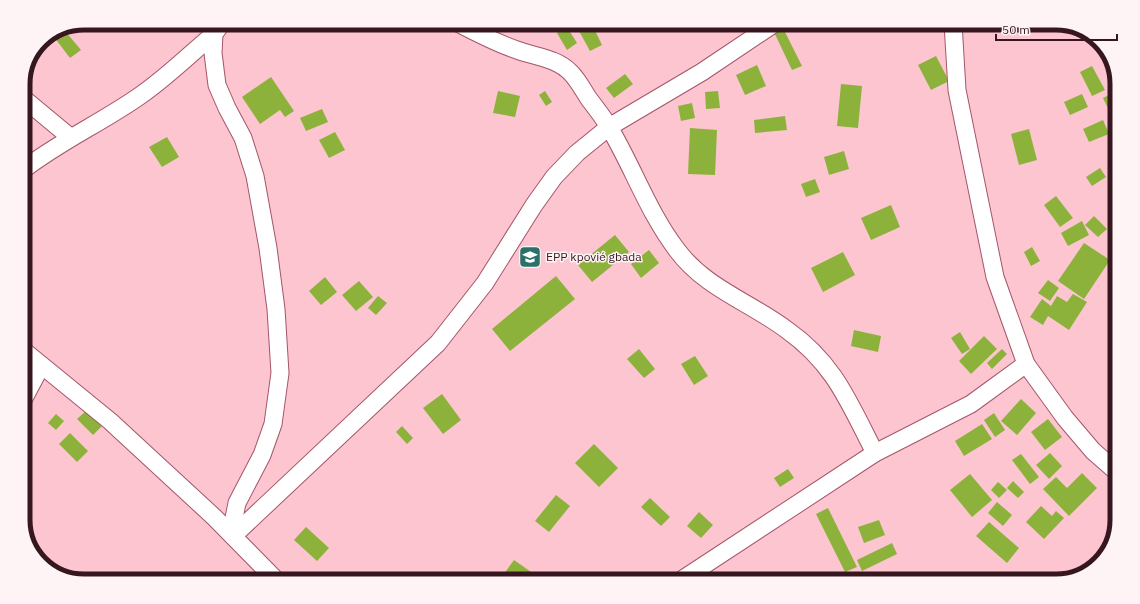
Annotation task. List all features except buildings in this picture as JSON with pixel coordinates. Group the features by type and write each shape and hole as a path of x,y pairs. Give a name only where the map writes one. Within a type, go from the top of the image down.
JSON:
{"street":[{"path":"30,165 70,137 141,95 167,75 217,30"},
{"path":"218,30 212,53 217,85 243,138 255,176 268,248 276,309 280,373 273,424 262,455 237,503 234,518 235,534"},
{"path":"471,30 485,38 519,51 553,60 571,73 609,127 657,220 676,250 692,268 713,285 751,306 788,330 818,356 842,388 874,453"},
{"path":"235,534 438,342 485,283 534,205 554,177 577,153 609,127 702,72 765,30"},
{"path":"953,30 957,90 995,277 1026,364 1084,440 1110,466"},
{"path":"30,104 70,137"},
{"path":"30,356 110,421 235,534 271,574"},
{"path":"691,574 874,453 971,404 1026,364"},
{"path":"30,387 41,366"}],"place":[{"name":"EPP kpovié gbada","path":"530,257"}]}
